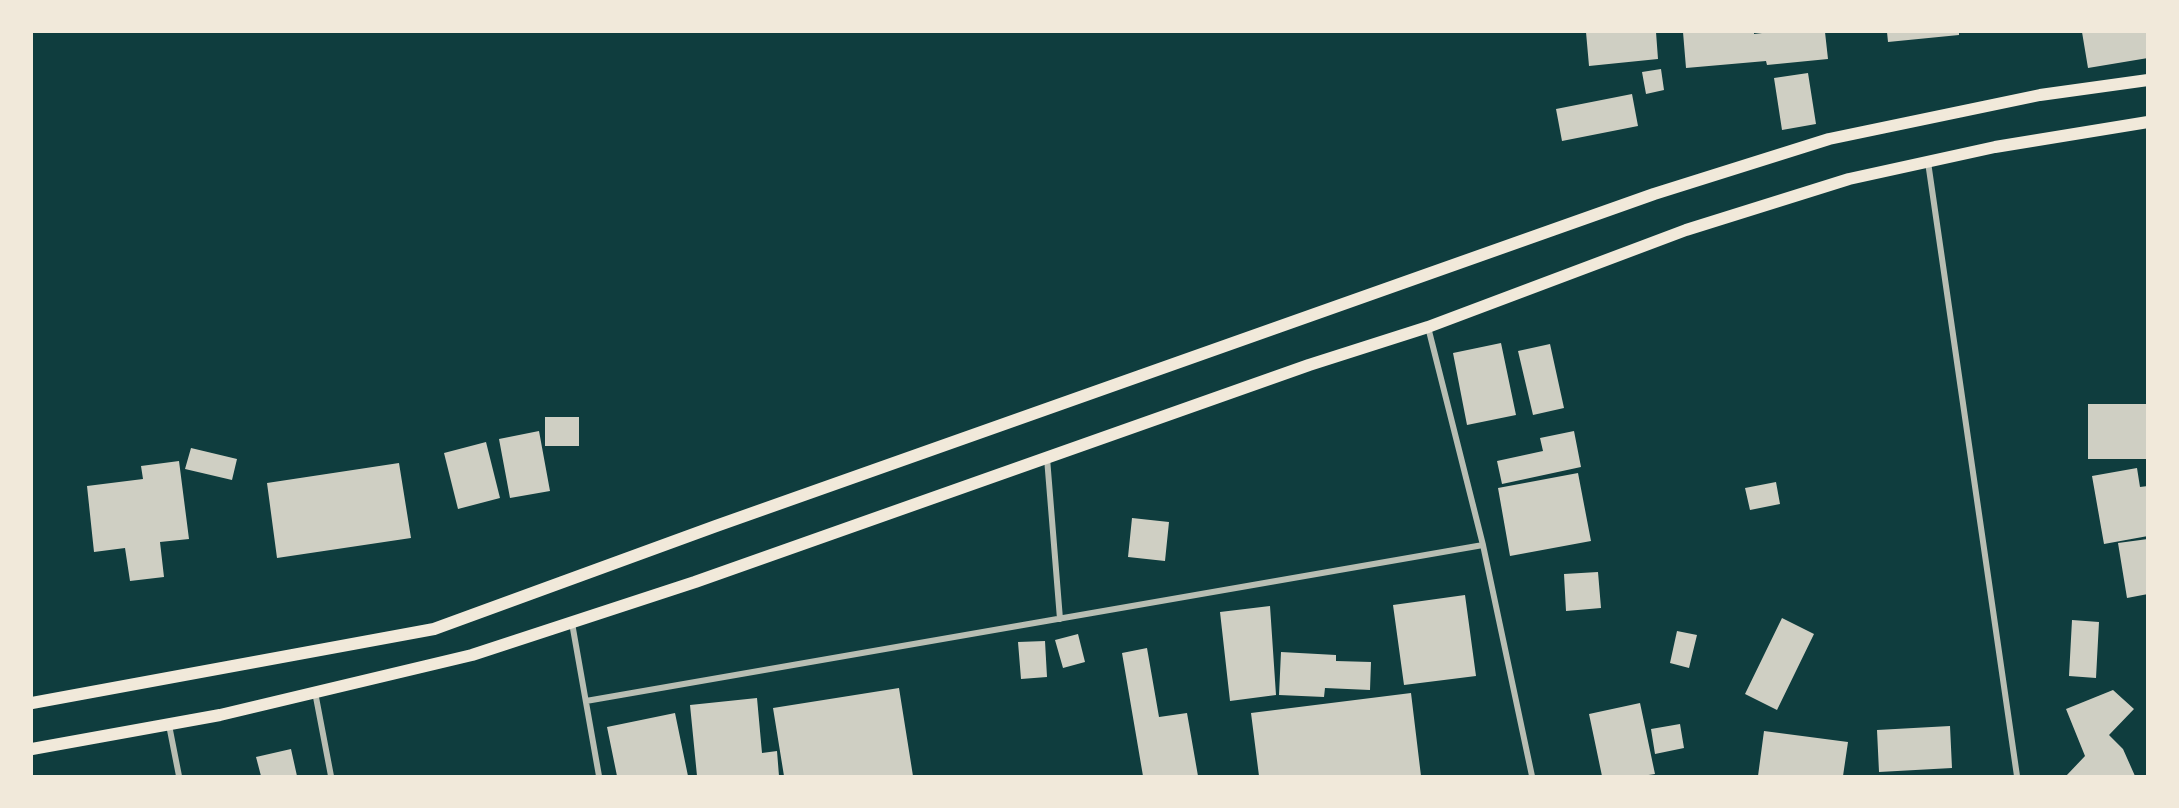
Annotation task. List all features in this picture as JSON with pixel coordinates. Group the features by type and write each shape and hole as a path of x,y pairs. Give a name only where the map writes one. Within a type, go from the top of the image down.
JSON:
{"main road":[{"path":"32,703 434,629 716,526 1654,194 1830,139 2040,95 2148,80"},
{"path":"32,749 220,715 472,655 695,582 1309,365 1428,327 1686,230 1849,179 1995,147 2148,122"}],"street":[{"path":"1928,162 2017,777"},
{"path":"1428,327 1483,545 1532,777"},
{"path":"1047,457 1060,619"},
{"path":"586,701 1483,545"},
{"path":"572,622 599,777"},
{"path":"315,692 331,777"},
{"path":"169,724 178,777"}],"building":[{"path":"1586,32 1656,32 1658,59 1589,66"},
{"path":"1683,32 1754,32 1754,34 1825,32 1828,59 1767,65 1766,61 1686,68"},
{"path":"1887,32 1959,32 1959,35 1888,42"},
{"path":"2082,32 2148,32 2148,58 2088,68"},
{"path":"1661,69 1664,90 1646,94 1642,72"},
{"path":"1808,73 1816,124 1782,130 1774,78"},
{"path":"1632,94 1638,126 1562,141 1556,109"},
{"path":"1501,343 1516,415 1467,425 1453,353"},
{"path":"1550,344 1564,408 1533,415 1518,351"},
{"path":"2088,404 2148,404 2148,459 2088,459"},
{"path":"545,417 579,417 579,446 545,446"},
{"path":"539,431 550,491 510,498 499,439"},
{"path":"1574,431 1581,467 1502,484 1497,461 1543,451 1540,438"},
{"path":"486,442 500,498 458,509 444,453"},
{"path":"191,448 237,459 232,480 185,469"},
{"path":"179,461 189,539 160,542 164,577 130,581 125,548 94,552 87,486 143,479 141,466"},
{"path":"399,463 411,538 277,558 267,483"},
{"path":"2137,468 2140,487 2148,486 2148,536 2104,544 2092,476"},
{"path":"1578,473 1591,541 1510,556 1498,488"},
{"path":"1776,482 1780,504 1750,510 1745,488"},
{"path":"1132,518 1169,522 1165,561 1128,557"},
{"path":"2148,539 2148,594 2127,598 2118,543"},
{"path":"1598,572 1601,608 1566,611 1564,574"},
{"path":"1465,595 1476,676 1404,685 1393,605"},
{"path":"1270,606 1276,695 1230,701 1220,612"},
{"path":"1782,618 1814,634 1777,710 1745,694"},
{"path":"2072,620 2099,622 2096,678 2069,676"},
{"path":"1677,631 1697,635 1689,668 1670,663"},
{"path":"1078,634 1085,662 1063,668 1055,640"},
{"path":"1045,641 1047,677 1021,679 1018,642"},
{"path":"1147,648 1159,717 1187,713 1198,776 1143,776 1122,653"},
{"path":"1281,652 1336,655 1336,661 1371,662 1370,690 1325,688 1324,697 1279,695"},
{"path":"899,688 913,776 784,776 773,708"},
{"path":"2113,690 2134,709 2109,735 2123,749 2135,776 2066,776 2085,756 2066,709"},
{"path":"1411,693 1421,776 1259,776 1251,713"},
{"path":"757,698 762,753 777,751 779,776 697,776 690,705"},
{"path":"1640,703 1655,774 1602,776 1589,714"},
{"path":"675,713 688,776 617,776 607,727"},
{"path":"1680,724 1684,748 1655,754 1651,729"},
{"path":"1950,726 1952,768 1879,772 1877,730"},
{"path":"1764,731 1848,742 1843,776 1758,776"},
{"path":"291,749 297,776 261,776 256,757"}]}
